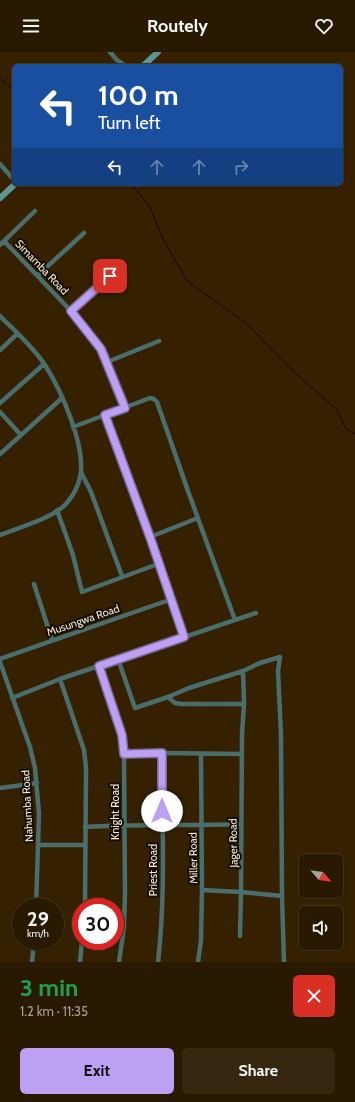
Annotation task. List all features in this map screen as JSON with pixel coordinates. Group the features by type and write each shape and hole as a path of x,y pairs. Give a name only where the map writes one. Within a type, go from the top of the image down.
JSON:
{"street":[{"path":"110,52 123,64"},
{"path":"145,64 158,52"},
{"path":"0,164 12,178"},
{"path":"0,198 13,186"},
{"path":"0,245 35,211"},
{"path":"38,275 84,233"},
{"name":"Simamba Road","path":"4,241 71,311 95,341 107,362 125,408"},
{"path":"71,311 110,276"},
{"path":"0,316 44,364 62,398 79,448 81,471 91,492 122,576"},
{"path":"0,350 17,334"},
{"path":"107,362 159,341"},
{"path":"0,403 44,364"},
{"path":"0,454 20,434 62,398"},
{"path":"73,427 150,398 154,398 157,402 235,620"},
{"path":"0,412 20,434"},
{"path":"105,415 150,537 158,564 172,598 184,637"},
{"path":"0,535 39,520 65,505 75,491 81,471"},
{"path":"57,510 73,555 82,592 158,564"},
{"path":"150,537 198,518"},
{"path":"34,584 52,640"},
{"name":"Musungwa Road","path":"0,659 172,598"},
{"path":"12,698 60,679 256,613"},
{"path":"118,660 135,708 168,698 212,680 243,671 260,663 280,657 278,672 281,734 284,962"},
{"name":"Nahumba Road","path":"0,662 30,747 37,783 38,845 36,898"},
{"name":"Knight Road","path":"99,666 122,735 124,754 125,894 124,927 119,962"},
{"name":"Jager Road","path":"240,936 242,892 241,824 244,704 243,671"},
{"path":"60,679 84,750 86,768 85,898"},
{"path":"168,698 175,703 180,704 244,704"},
{"name":"Priest Road","path":"158,962 162,927 163,881 162,753"},
{"path":"124,754 242,754"},
{"name":"Miller Road","path":"198,962 201,940 202,890 201,754"},
{"path":"0,788 37,783"},
{"path":"85,827 124,824 241,824"},
{"path":"38,845 85,845"},
{"path":"202,890 282,896"},
{"path":"32,962 33,950"},
{"path":"80,962 81,950"}],"waterway":[{"path":"0,79 12,88"},
{"path":"133,186 150,207 162,237 187,281 247,324 291,369 336,409 346,429 355,434"}],"route":[{"path":"110,276 71,311 101,349 125,408 105,415 150,537 158,564 172,598 184,637 99,666 122,735 124,754 162,753 162,811"}]}
